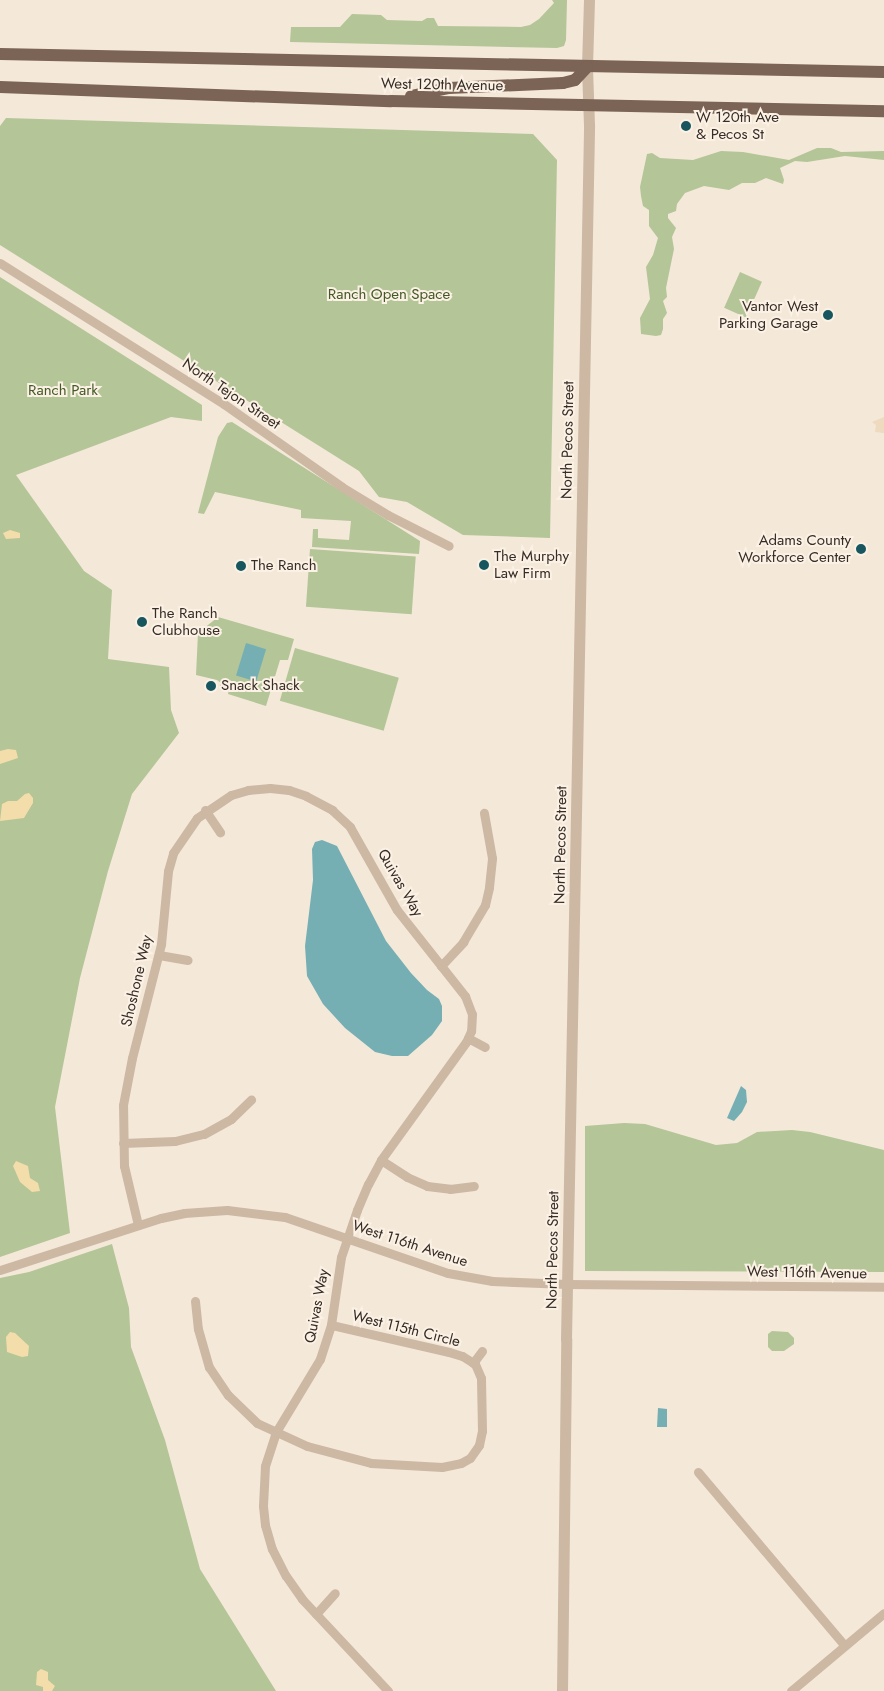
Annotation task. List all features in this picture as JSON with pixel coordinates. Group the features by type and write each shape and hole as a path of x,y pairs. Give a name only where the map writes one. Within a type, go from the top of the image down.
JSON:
{"main road":[{"name":"West 120th Avenue","path":"0,54 884,72"},
{"path":"392,100 449,88 563,83 575,80 587,67"},
{"name":"West 120th Avenue","path":"0,87 589,106 884,112"}],"street":[{"name":"North Pecos Street","path":"562,1691 567,1284 589,106 587,67 589,0"},
{"name":"North Tejon Street","path":"0,264 224,404 342,487 388,515 448,546"},
{"name":"Shoshone Way","path":"138,1225 129,1194 123,1143 126,1090 159,955 168,871 173,853 191,824 205,810 231,795 259,788"},
{"name":"Quivas Way","path":"259,788 282,789 306,796 327,807 344,820 366,853 397,910 469,1003 472,1026 468,1038 381,1160 357,1210 338,1270 330,1325 313,1372 276,1432 265,1466 263,1506 265,1525 272,1549 286,1576 302,1600 388,1691"},
{"path":"205,810 220,832"},
{"path":"442,966 463,942 485,904 492,858 484,813"},
{"path":"159,955 188,960"},
{"path":"468,1038 485,1047"},
{"path":"123,1143 175,1141 204,1134 231,1119 251,1100"},
{"path":"381,1160 407,1177 427,1186 450,1189 474,1186"},
{"name":"West 116th Avenue","path":"0,1270 138,1225 184,1213 208,1211 250,1212 286,1217 404,1258 463,1276 506,1282 884,1287"},
{"name":"West 115th Circle","path":"195,1300 198,1329 204,1356 214,1376 250,1418 276,1432 320,1451 371,1463 429,1467 461,1463 476,1451 482,1431 481,1378 478,1369 473,1363 462,1356 449,1352 330,1325"},
{"name":"West 115th Circle","path":"473,1363 482,1351"},
{"path":"698,1472 844,1645"},
{"path":"316,1614 335,1593"},
{"path":"791,1691 884,1613"}],"green space":[{"path":"552,0 567,0 566,40 564,46 557,48 290,42 291,27 340,27 352,14 381,15 387,20 422,21 427,18 434,18 438,26 521,27 530,25 539,19 554,3"},
{"name":"Ranch Open Space","path":"6,118 533,134 557,160 550,538 463,535 407,502 379,497 359,471 0,245 0,126"},
{"path":"817,148 831,148 841,152 884,151 884,160 845,156 807,162 795,161 780,168 784,180 783,184 766,178 755,183 742,183 729,190 704,186 685,193 677,204 676,211 668,214 668,218 676,228 672,237 674,249 666,288 667,297 663,301 667,313 663,319 663,329 661,335 641,334 640,318 650,299 646,267 653,255 658,238 649,226 649,210 643,206 641,196 640,187 647,154 652,153 660,158 693,160 721,151 743,152 789,160"},
{"path":"740,272 762,282 746,317 724,308"},
{"name":"Ranch Park","path":"0,277 202,405 202,421 171,417 16,475 84,571 112,590 108,659 169,667 171,710 179,733 132,794 108,871 80,978 55,1107 70,1233 0,1257"},
{"path":"232,422 420,541 419,554 312,547 313,529 318,529 318,538 349,540 351,521 301,518 301,510 215,492 204,514 198,513 218,437 227,423"},
{"path":"310,549 416,556 412,614 306,607"},
{"path":"218,617 294,639 288,660 280,660 266,706 228,694 231,680 220,688 221,683 217,680 196,675 198,633"},
{"path":"295,648 399,678 384,731 280,701"},
{"path":"624,1123 645,1124 716,1145 737,1143 757,1132 792,1130 810,1132 884,1150 884,1272 585,1271 585,1126"},
{"path":"112,1244 129,1308 131,1347 165,1440 200,1569 276,1691 0,1691 0,1278 29,1272"},
{"path":"772,1331 788,1332 794,1338 794,1344 784,1351 772,1351 768,1347 768,1334"}],"sand":[{"path":"10,530 20,533 20,538 6,539 3,533"},
{"path":"16,750 18,758 0,764 0,751"},
{"path":"29,793 33,798 33,803 24,818 0,821 2,804 8,801 17,801"},
{"path":"16,1161 28,1166 30,1178 38,1183 40,1191 32,1192 20,1182 13,1166"},
{"path":"10,1332 15,1333 29,1346 28,1356 22,1357 7,1352 6,1337"},
{"path":"41,1669 48,1672 48,1680 55,1686 52,1691 43,1691 43,1687 36,1685 37,1672"}],"shaded area":[{"path":"884,417 884,433 875,432 876,425 872,422"}],"water":[{"path":"246,643 266,649 256,682 236,676"},
{"path":"322,840 337,846 386,941 411,973 427,990 439,999 442,1006 442,1021 432,1035 408,1056 392,1056 375,1052 345,1028 323,1004 307,976 305,946 313,880 312,849 315,842"},
{"path":"741,1086 746,1090 747,1102 742,1112 734,1121 727,1118"},
{"path":"658,1408 667,1409 667,1427 657,1427"}],"place":[{"name":"W 120th Ave & Pecos St","path":"686,126"},
{"name":"Vantor West Parking Garage","path":"828,315"},
{"name":"Adams County Workforce Center","path":"861,549"},
{"name":"The Murphy Law Firm","path":"484,565"},
{"name":"The Ranch","path":"241,566"},
{"name":"The Ranch Clubhouse","path":"142,622"},
{"name":"Snack Shack","path":"211,686"}]}
